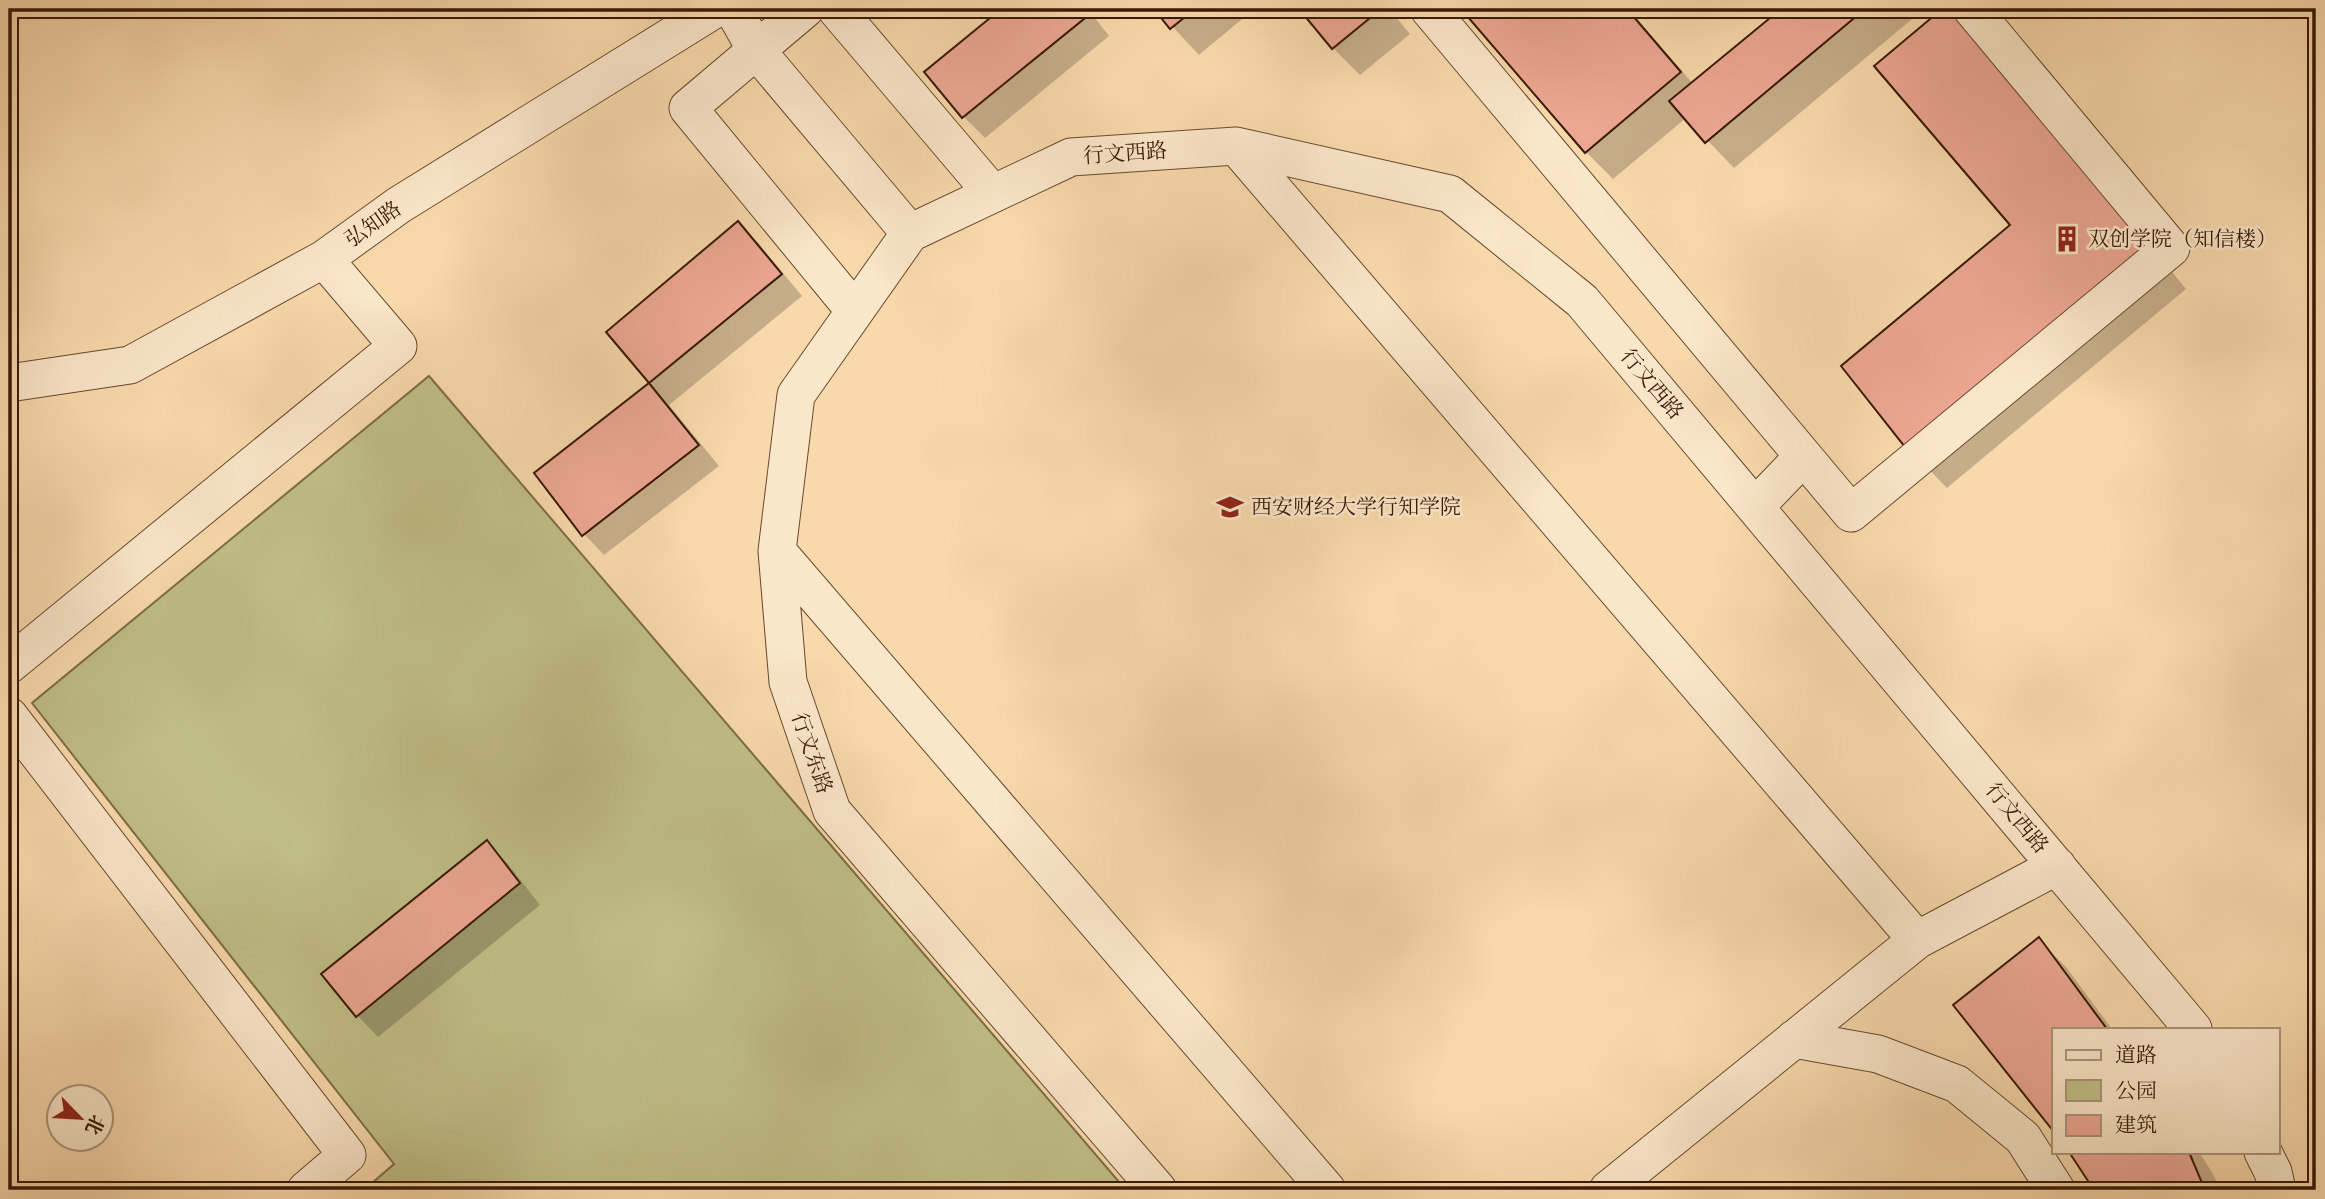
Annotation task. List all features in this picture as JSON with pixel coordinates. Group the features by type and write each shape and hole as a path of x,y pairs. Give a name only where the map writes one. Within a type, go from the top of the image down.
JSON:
{"street":[{"path":"733,9 756,50 910,233"},
{"path":"805,9 688,108 855,311"},
{"path":"836,9 993,194"},
{"path":"1429,9 1852,513 2171,247 1972,9"},
{"path":"698,14 756,50"},
{"name":"弘知路","path":"9,383 130,365 324,258 399,205 698,14"},
{"path":"1236,146 1917,940"},
{"name":"行文西路","path":"910,233 1071,157 1236,146 1450,194 1582,301 2192,1028"},
{"name":"行文东路","path":"910,233 796,395 776,551 788,681 832,811 1158,1190"},
{"path":"9,665 398,346 324,258"},
{"path":"1755,507 1803,457"},
{"path":"776,551 1327,1190"},
{"path":"9,716 347,1155 306,1190"},
{"path":"1608,1190 1917,940 2057,866"},
{"path":"1794,1039 1878,1054 1957,1084 2023,1138 2056,1190"},
{"path":"2264,1154 2273,1172 2277,1190"}],"green space":[{"path":"429,376 1126,1190 364,1190 394,1164 32,703"}],"building":[{"path":"1001,9 1086,9 1090,14 962,118 924,72"},
{"path":"1154,9 1195,9 1170,29"},
{"path":"1299,9 1381,9 1332,49"},
{"path":"1461,9 1627,9 1681,72 1585,153"},
{"path":"1781,9 1865,9 1705,143 1669,101"},
{"name":"双创学院（知信楼）","path":"1942,9 1951,9 2151,252 1909,452 1841,366 2010,225 1874,66"},
{"path":"738,221 782,274 649,383 606,332"},
{"path":"649,383 699,445 582,536 534,473"},
{"path":"487,840 520,883 356,1017 321,974"},
{"path":"2039,937 2106,1028 2052,1028 2052,1129 1953,1005"},
{"path":"2070,1154 2190,1154 2205,1190 2094,1190"}],"place":[{"name":"双创学院（知信楼）","path":"2067,239"},
{"name":"西安财经大学行知学院","path":"1230,507"}]}
